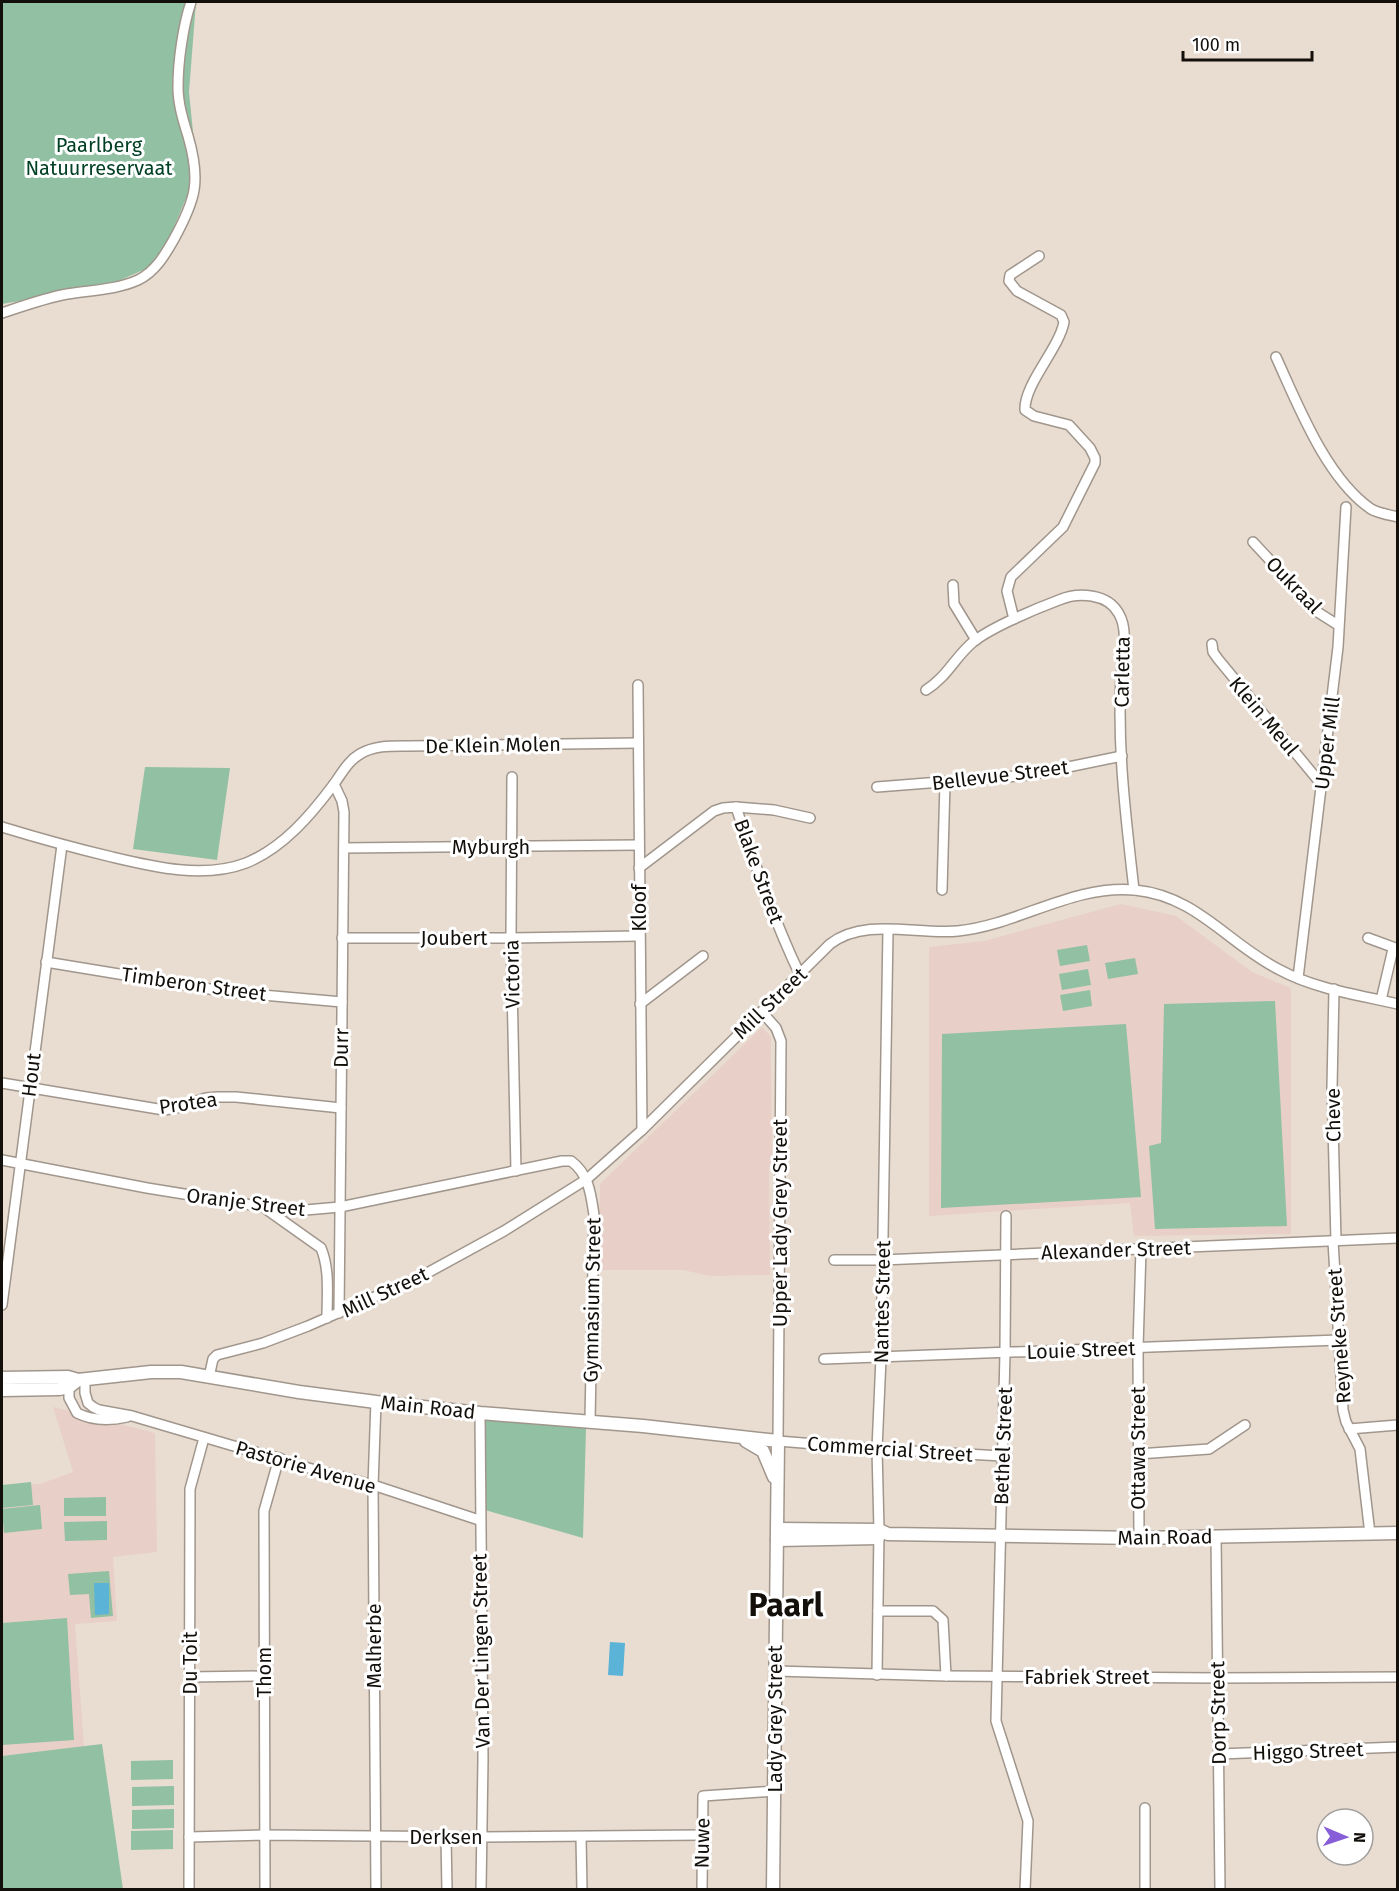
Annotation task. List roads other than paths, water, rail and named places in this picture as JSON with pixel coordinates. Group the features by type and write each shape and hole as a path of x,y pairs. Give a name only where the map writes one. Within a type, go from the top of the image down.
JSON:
{"main road":[{"name":"Main Road","path":"2,1378 75,1381 160,1371 181,1372 299,1392 376,1402 658,1427 778,1441"},
{"name":"Main Road","path":"2,1390 46,1390 75,1381"},
{"path":"730,1436 752,1444 763,1451 778,1490"},
{"name":"Lady Grey Street","path":"773,1890 778,1441"},
{"name":"Main Road","path":"882,1534 1138,1538 1398,1533"},
{"path":"777,1535 882,1534"}],"street":[{"path":"2,313 53,297 119,286 139,279 156,266 173,240 192,201 196,178 194,158 180,107 178,87 180,59 191,2"},
{"path":"1014,619 1007,591 1011,577 1063,527 1095,463 1090,448 1069,425 1034,416 1025,410 1029,391 1064,322 1061,315 1024,296 1010,283 1008,278 1039,256"},
{"path":"1276,357 1299,406 1347,488 1373,510 1398,517"},
{"name":"Upper Mill","path":"1298,978 1338,647 1346,507"},
{"name":"Oukraal","path":"1254,542 1319,613 1338,625"},
{"path":"953,585 954,604 976,640"},
{"name":"Carletta","path":"926,690 942,679 976,640 1014,619 1070,596 1097,597 1114,606 1121,617 1124,631 1120,680 1122,756 1134,890"},
{"name":"Klein Meul","path":"1212,644 1213,652 1218,659 1322,785"},
{"name":"Kloof","path":"638,686 642,1130"},
{"name":"De Klein Molen","path":"334,784 352,760 378,747 638,743"},
{"name":"Bellevue Street","path":"877,787 1029,775 1122,756"},
{"name":"Victoria","path":"512,777 516,1171"},
{"path":"942,890 945,783"},
{"path":"2,827 62,845 162,867 217,870 245,863 262,855 287,837 334,784"},
{"name":"Durr","path":"334,784 342,801 344,812 339,1313"},
{"path":"736,807 774,810 810,818"},
{"name":"Blake Street","path":"639,868 714,811 736,807 762,885 800,975"},
{"name":"Hout","path":"2,1305 3,1277 21,1164 62,845"},
{"name":"Myburgh","path":"344,848 638,845"},
{"name":"Mill Street","path":"208,1377 213,1359 219,1354 263,1343 418,1278 528,1217 587,1179 642,1130 830,944 845,934 858,930 938,932 966,930 1084,895 1134,890 1170,898 1191,908 1266,962 1298,978 1398,1004"},
{"name":"Nantes Street","path":"877,1675 882,1534 878,1449 888,930"},
{"name":"Joubert","path":"342,938 639,936"},
{"path":"1368,938 1396,949 1381,1000"},
{"path":"640,1004 703,956"},
{"name":"Timberon Street","path":"46,962 228,992 342,1002"},
{"name":"Cheve","path":"1334,988 1332,1088 1334,1241"},
{"name":"Upper Lady Grey Street","path":"762,1012 776,1028 781,1041 778,1441"},
{"name":"Protea","path":"2,1083 164,1110 217,1097 341,1108"},
{"name":"Oranje Street","path":"2,1160 264,1208 303,1211 340,1207 571,1161 587,1179"},
{"name":"Gymnasium Street","path":"587,1179 594,1215 590,1421"},
{"path":"264,1208 321,1248 327,1276 327,1318"},
{"name":"Bethel Street","path":"1006,1216 996,1720 1028,1821 1025,1890"},
{"name":"Alexander Street","path":"834,1260 882,1260 1398,1238"},
{"name":"Reyneke Street","path":"1334,1241 1343,1410 1349,1429 1360,1449 1370,1534"},
{"name":"Ottawa Street","path":"1138,1538 1138,1348 1141,1249"},
{"name":"Louie Street","path":"824,1359 1339,1340"},
{"name":"Pastorie Avenue","path":"75,1381 71,1405 79,1414 107,1420 132,1416"},
{"name":"Pastorie Avenue","path":"75,1381 93,1407 373,1485 479,1520"},
{"name":"Malherbe","path":"376,1402 373,1485 376,1890"},
{"name":"Van Der Lingen Street","path":"480,1413 482,1890"},
{"path":"1138,1454 1209,1449 1245,1425"},
{"path":"1349,1429 1398,1425"},
{"name":"Du Toit","path":"189,1890 190,1489 204,1438"},
{"name":"Commercial Street","path":"778,1441 1002,1456"},
{"name":"Thom","path":"264,1890 264,1511 279,1458"},
{"name":"Dorp Street","path":"1216,1536 1220,1890"},
{"path":"878,1611 933,1611 938,1615 943,1620 946,1676"},
{"name":"Fabriek Street","path":"776,1671 946,1676 1396,1679"},
{"path":"190,1677 264,1676"},
{"name":"Higgo Street","path":"1219,1754 1398,1748"},
{"name":"Nuwe","path":"702,1890 703,1796 775,1791"},
{"path":"1144,1890 1145,1808"},
{"name":"Derksen","path":"189,1837 702,1835"},
{"path":"446,1837 447,1890"},
{"path":"581,1837 582,1890"}],"water":[{"path":"94,1583 109,1583 109,1614 95,1615"},
{"path":"610,1642 625,1643 623,1676 608,1675"}],"district":[{"name":"Paarl","path":"786,1605"}],"park label":[{"name":"Paarlberg Natuurreservaat","path":"99,156"}]}
